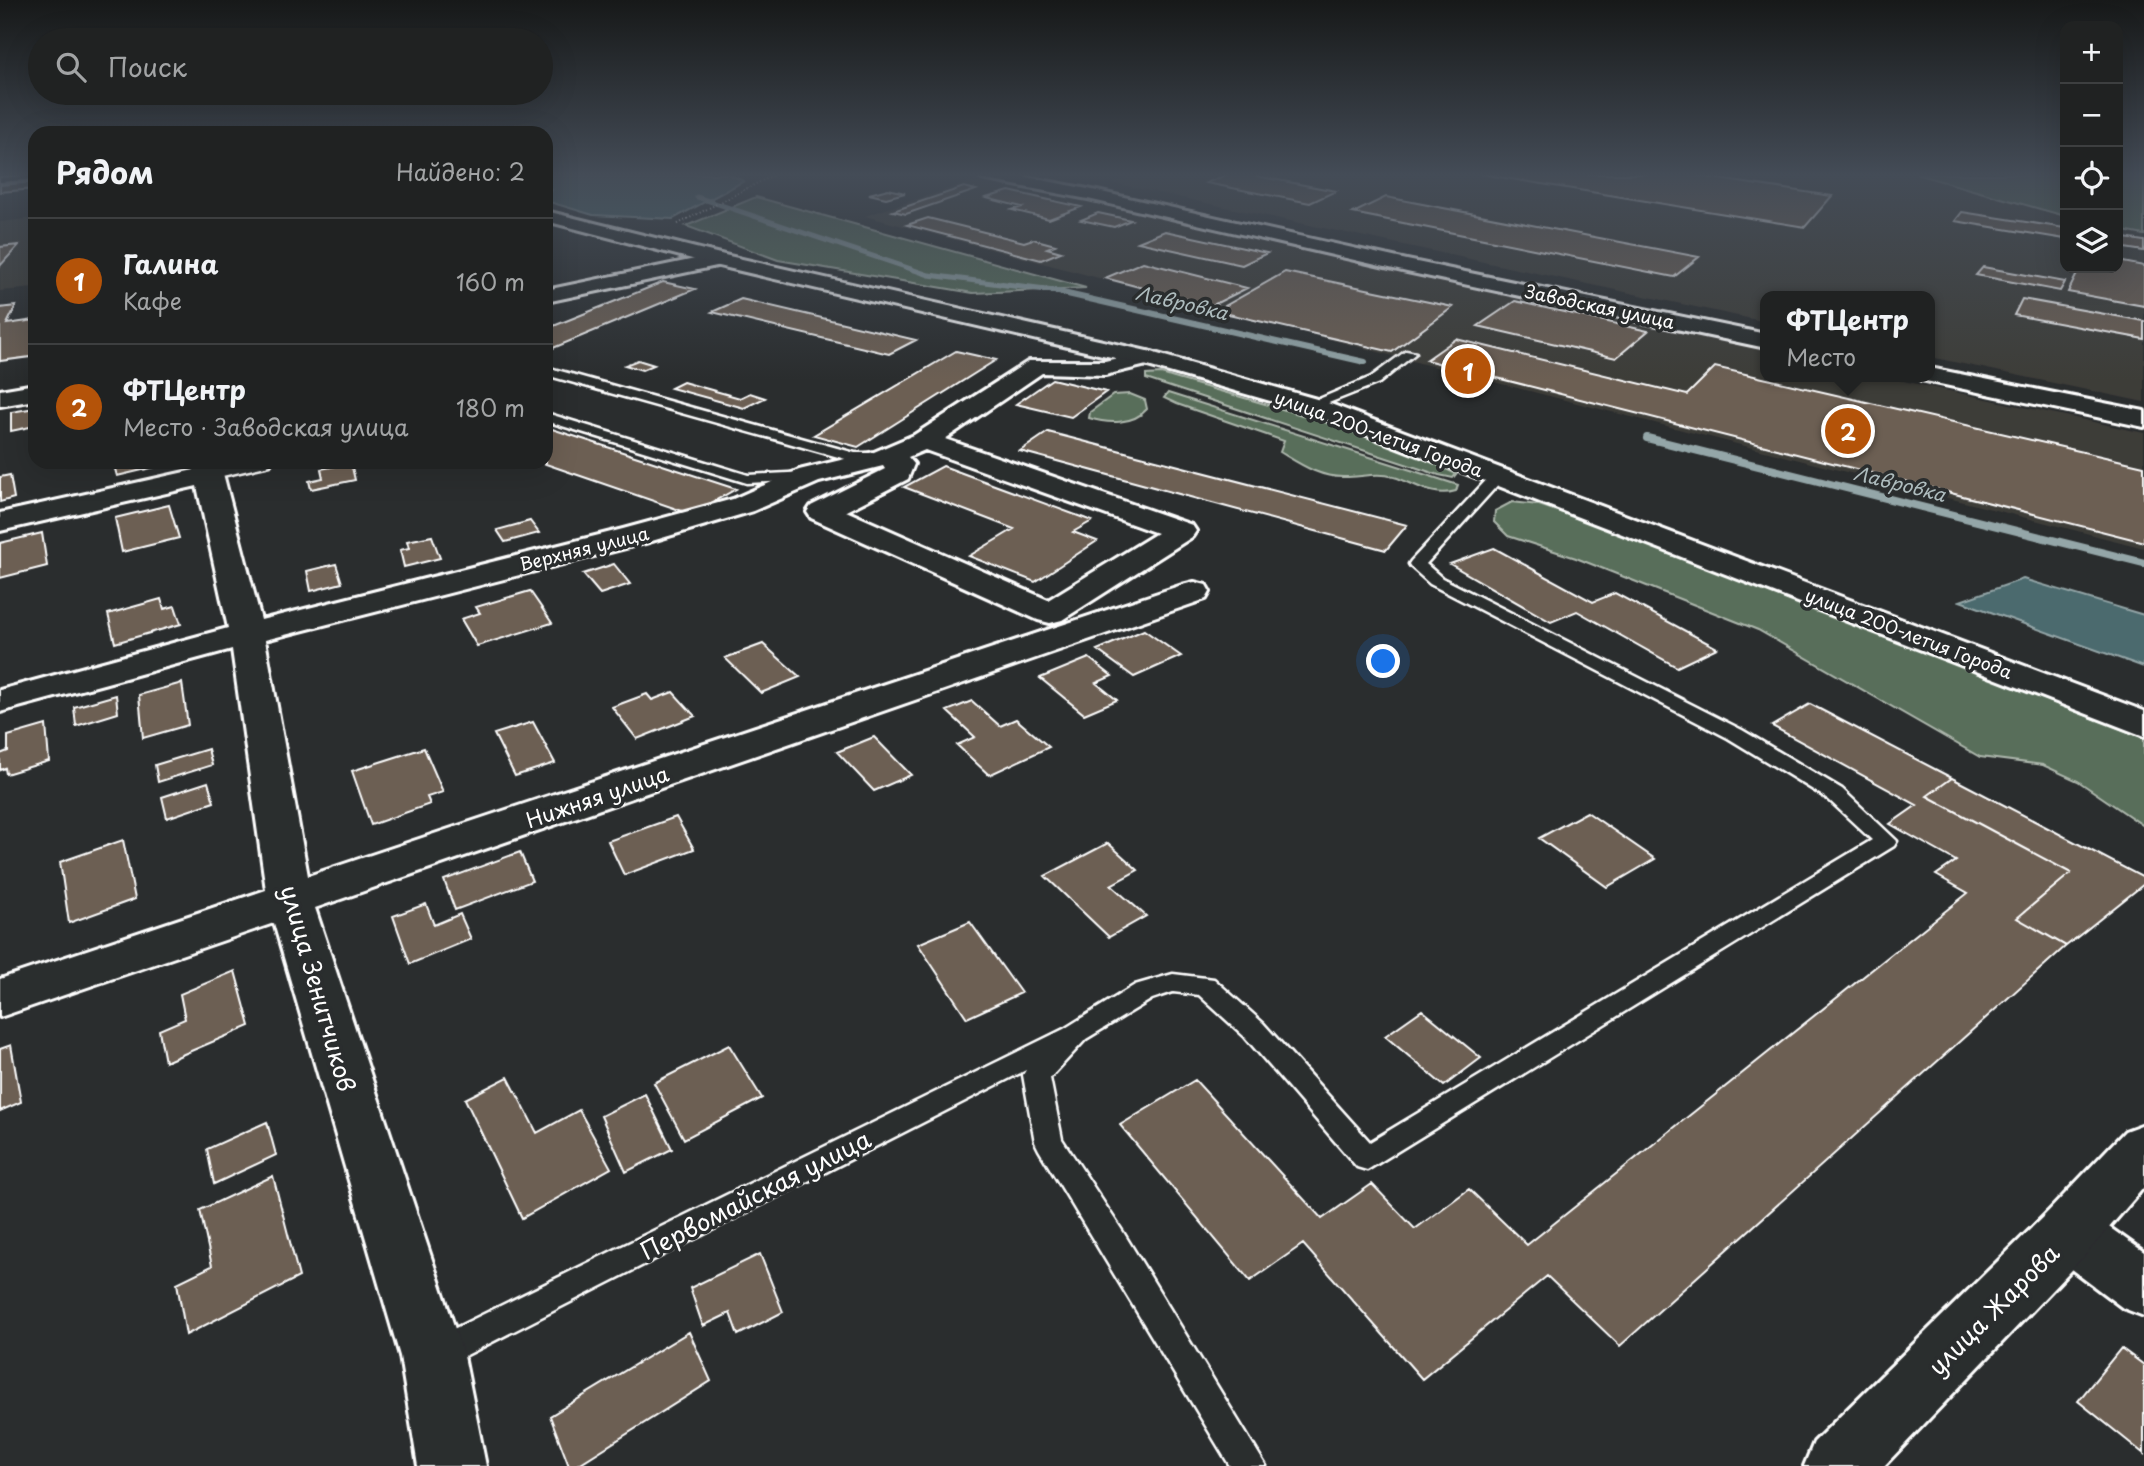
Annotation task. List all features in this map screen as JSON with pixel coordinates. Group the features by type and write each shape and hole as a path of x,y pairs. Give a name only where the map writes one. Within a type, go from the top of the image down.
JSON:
{"street":[{"name":"улица 200-летия Города","path":"648,242 1147,358 1311,405 2144,724"},
{"name":"Заводская улица","path":"1302,242 1760,340"},
{"path":"553,295 719,260"},
{"name":"Верхняя улица","path":"0,701 247,634 634,536 743,505 809,476 883,458 924,441 1037,366 1105,368 1147,358"},
{"path":"1935,376 2144,419"},
{"path":"0,398 28,393"},
{"path":"883,458 900,464 898,473 822,512 1050,613 1181,531 924,441"},
{"path":"0,522 203,469"},
{"name":"улица Зенитчиков","path":"207,469 247,634 290,901 432,1356 452,1466"},
{"name":"Нижняя улица","path":"0,999 1194,592"},
{"name":"улица Жарова","path":"1838,1466 2068,1232 2144,1148"},
{"path":"2068,1232 2144,1287"}],"lane":[{"path":"1311,405 1375,380 1410,353"},
{"path":"553,374 853,457 883,458"},
{"path":"553,419 747,479 809,476"},
{"path":"1249,1466 1049,1142 1036,1075 1077,1032 1144,992 1172,983 1206,986 1254,1030 1367,1158 1886,841 1835,794 1735,734 1436,581 1417,564 1498,476"},
{"name":"Первомайская улица","path":"432,1356 1077,1032"}],"shaded area":[{"path":"0,242 28,242 28,289 0,291"},
{"path":"965,242 1273,242 1760,350 1760,382 1908,382 2144,433 2144,548 1416,362"},
{"path":"1392,242 2060,242 2060,273 2123,273 2123,242 2144,242 2144,402 1935,358 1935,291 1760,291 1760,321"}],"green space":[{"path":"730,242 921,242 1086,288 973,293 778,260"},
{"path":"1161,374 1348,430 1456,474 1453,478 1439,475 1146,379 1146,375"},
{"path":"1168,393 1458,485 1456,491 1439,493 1388,476 1336,477 1319,473 1280,452 1284,441 1177,404 1164,398"},
{"path":"1130,394 1145,400 1147,409 1135,418 1120,422 1089,418 1090,412 1113,395"},
{"path":"1512,502 1539,505 1593,523 2144,738 2144,826 2078,781 2043,765 1980,757 1758,630 1576,558 1508,536 1494,522 1495,511"}],"water":[{"path":"2023,579 2144,615 2144,667 1960,601"}],"building":[{"path":"974,242 1046,242 1055,245 1047,248 1061,252 1041,260"},
{"path":"1140,242 1218,242 1267,253 1242,265"},
{"path":"1501,242 1623,242 1699,257 1674,277"},
{"path":"2123,242 2144,242 2144,251 2123,248"},
{"path":"19,245 0,266 0,247"},
{"path":"1143,262 1247,288 1211,306 1105,278"},
{"path":"2123,262 2144,266 2144,306 2068,292 2078,273 2123,273"},
{"path":"1983,267 2065,282 2060,291 1976,275"},
{"path":"1285,272 1453,307 1392,352 1216,311"},
{"path":"663,282 695,289 553,348 553,326"},
{"path":"741,299 916,340 889,354 712,312"},
{"path":"2022,299 2144,321 2144,339 2014,315"},
{"path":"1515,301 1648,331 1616,358 1478,326"},
{"path":"16,306 7,324 28,321 28,357 0,361 0,308"},
{"path":"1456,339 1687,395 1715,367 1760,377 1760,382 1780,382 2144,466 2144,542 1426,360"},
{"path":"956,351 996,360 858,447 814,435"},
{"path":"638,360 654,365 642,370 625,365"},
{"path":"1052,379 1106,392 1071,417 1016,404"},
{"path":"683,382 740,398 750,393 765,398 744,408 671,388"},
{"path":"28,409 28,427 11,431 11,412"},
{"path":"553,429 736,489 691,514 553,466"},
{"path":"1048,432 1407,525 1386,550 1020,451"},
{"path":"943,466 1092,521 1073,532 1097,541 1035,582 969,556 1014,529 904,487"},
{"path":"115,469 147,469 117,476"},
{"path":"321,469 352,469 355,480 311,489 309,481 323,478"},
{"path":"10,475 14,498 0,502 0,477"},
{"path":"169,505 179,538 122,552 115,518"},
{"path":"530,521 539,533 505,542 497,530"},
{"path":"42,533 47,566 0,578 0,543"},
{"path":"432,536 440,558 404,567 400,550 409,548 407,541"},
{"path":"1494,548 1593,602 1615,593 1717,648 1677,667 1577,611 1551,622 1450,564"},
{"path":"336,564 342,583 311,591 307,571"},
{"path":"614,564 630,584 600,594 583,574"},
{"path":"530,591 552,623 477,646 461,619 480,613 476,607"},
{"path":"161,599 164,609 175,606 181,624 115,643 108,614"},
{"path":"1144,630 1181,656 1134,677 1097,650"},
{"path":"763,644 800,677 761,693 725,658"},
{"path":"1089,658 1112,676 1096,683 1117,700 1084,714 1040,678"},
{"path":"182,683 188,725 143,738 139,695"},
{"path":"673,692 695,716 637,739 612,707 647,694 652,700"},
{"path":"116,695 118,713 76,726 74,707"},
{"path":"972,701 1000,726 1016,719 1049,747 989,775 957,745 975,737 947,711"},
{"path":"1810,704 1952,778 1927,796 2071,873 2017,918 2066,946 1620,1346 1547,1276 1422,1379 1303,1244 1250,1281 1120,1125 1195,1080 1322,1219 1372,1184 1415,1229 1469,1189 1527,1245 1968,893 1936,875 1956,861 1890,824 1917,805 1772,726"},
{"path":"533,722 555,763 515,776 494,734"},
{"path":"46,725 49,761 6,774 5,768 0,770 0,754 8,751 8,736"},
{"path":"874,737 911,775 874,791 837,752"},
{"path":"424,748 443,792 427,797 430,804 371,825 352,771"},
{"path":"208,749 212,765 158,782 155,765"},
{"path":"1952,778 2144,878 2144,884 2066,946 2017,918 2071,873 1927,796"},
{"path":"208,782 214,802 167,818 162,797"},
{"path":"1587,812 1655,859 1607,887 1539,838"},
{"path":"676,817 694,849 624,875 608,841"},
{"path":"123,840 135,899 69,923 60,862"},
{"path":"1108,843 1138,870 1111,885 1146,916 1109,937 1045,876"},
{"path":"520,852 532,881 455,910 444,880"},
{"path":"426,904 434,925 460,914 471,939 410,964 393,916"},
{"path":"970,922 1021,993 967,1018 918,944"},
{"path":"235,971 250,1026 165,1062 159,1030 185,1019 180,994"},
{"path":"1422,1010 1481,1058 1444,1086 1385,1036"},
{"path":"11,1045 21,1102 0,1111 0,1049"},
{"path":"729,1045 762,1098 684,1139 654,1083"},
{"path":"508,1077 537,1133 579,1110 611,1168 522,1218 465,1099"},
{"path":"645,1094 672,1149 626,1172 601,1116"},
{"path":"267,1122 276,1155 214,1184 207,1149"},
{"path":"273,1176 299,1277 186,1335 177,1283 212,1266 200,1210"},
{"path":"760,1254 783,1312 738,1335 730,1313 703,1326 690,1288"},
{"path":"689,1332 711,1381 576,1466 569,1466 550,1416"},
{"path":"2121,1348 2144,1365 2144,1454 2078,1401"}],"waterway":[{"name":"Лавровка","path":"832,242 929,275 1016,286"},
{"name":"Лавровка","path":"1002,284 1050,290 1365,362"},
{"name":"Лавровка","path":"1647,438 2144,563"}],"place":[{"name":"Галина","path":"1468,371"},
{"name":"ФТЦентр","path":"1848,431"}]}
